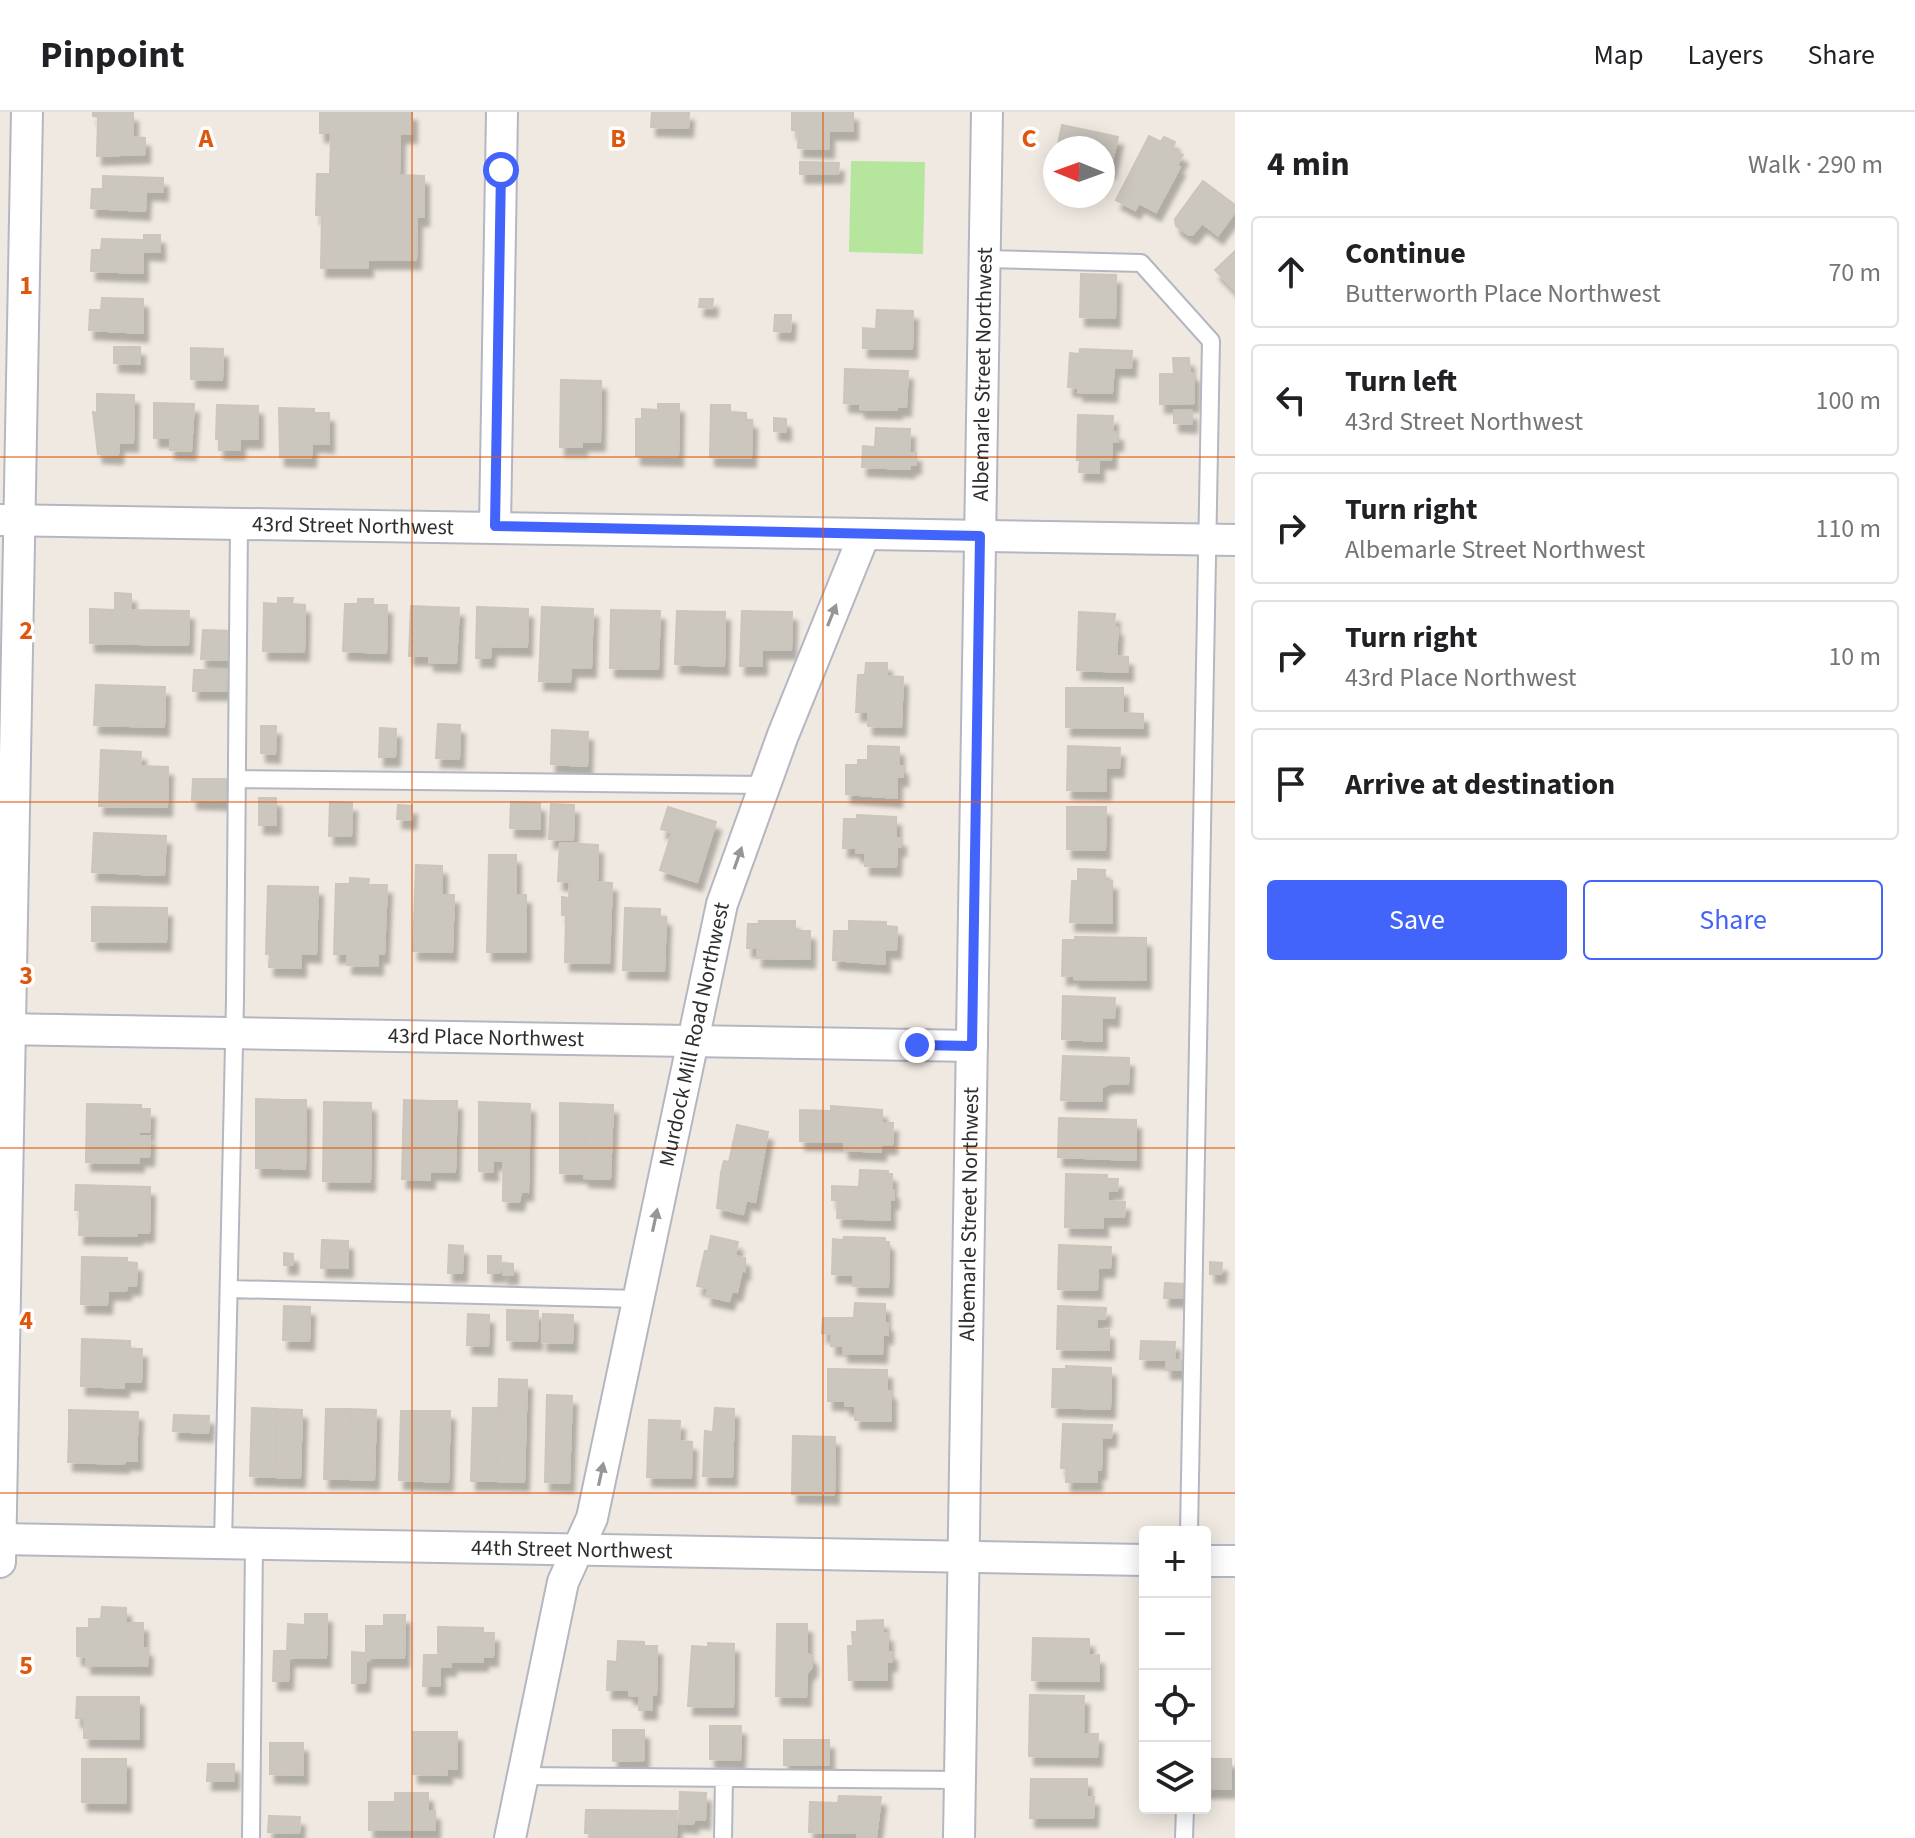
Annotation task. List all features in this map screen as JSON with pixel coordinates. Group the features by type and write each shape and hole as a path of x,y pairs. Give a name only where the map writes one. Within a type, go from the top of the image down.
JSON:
{"street":[{"path":"0,1562 10,520 27,112"},
{"path":"495,526 502,112"},
{"name":"Albemarle Street Northwest","path":"959,1838 987,112"},
{"name":"43rd Street Northwest","path":"10,520 1221,540"},
{"name":"Murdock Mill Road Northwest","path":"510,1838 563,1582 592,1518 722,904 764,785 864,535"},
{"name":"43rd Place Northwest","path":"5,1030 972,1046"},
{"name":"44th Street Northwest","path":"0,1539 1139,1560"},
{"path":"1211,1561 1235,1561"}],"lane":[{"path":"984,259 1141,263 1211,341 1221,540 1189,1526"},
{"path":"223,1543 234,1033 239,523"},
{"path":"237,779 764,785"},
{"path":"229,1289 639,1299"},
{"path":"251,1838 254,1543"},
{"path":"522,1776 959,1780"},
{"path":"723,1838 724,1778"},
{"path":"1184,1838 1185,1814"}],"green space":[{"path":"851,161 925,162 923,254 849,252"}],"building":[{"path":"93,112 133,113 133,137 145,138 145,154 97,156 98,117 93,116"},
{"path":"320,112 412,112 412,134 400,134 399,175 424,176 424,217 417,217 416,260 368,260 368,268 321,268 322,215 316,215 317,174 330,174 331,133 320,133"},
{"path":"652,112 689,112 688,128 651,127"},
{"path":"792,112 853,112 853,131 829,131 829,149 798,148 799,130 792,130"},
{"path":"1062,125 1113,136 1060,136"},
{"path":"1149,136 1161,142 1164,137 1175,142 1172,149 1183,155 1177,165 1180,167 1156,212 1139,203 1135,210 1116,200"},
{"path":"800,162 839,163 838,174 800,174"},
{"path":"103,176 163,178 163,192 146,191 145,211 91,208 92,189 103,189"},
{"path":"1203,181 1235,205 1235,212 1218,235 1202,223 1189,235 1176,226 1175,219"},
{"path":"144,235 160,235 160,252 143,251 143,273 91,271 92,250 101,250 102,239 144,240"},
{"path":"1235,251 1235,290 1215,270"},
{"path":"1081,274 1116,275 1115,318 1080,317"},
{"path":"102,298 143,299 143,333 89,330 90,310 101,310"},
{"path":"700,299 713,299 712,308 699,307"},
{"path":"877,310 913,311 912,349 863,348 863,328 876,329"},
{"path":"775,315 791,315 790,332 774,331"},
{"path":"114,347 140,347 140,364 114,363"},
{"path":"191,348 223,349 222,380 191,379"},
{"path":"1080,349 1132,351 1131,368 1114,367 1112,393 1078,392 1079,388 1068,387 1070,353 1079,354"},
{"path":"1173,358 1189,358 1190,373 1194,373 1194,403 1160,404 1160,374 1174,374"},
{"path":"845,369 908,371 906,407 897,407 897,410 860,409 860,404 844,403"},
{"path":"561,380 601,381 600,442 582,442 582,447 560,447"},
{"path":"97,394 134,395 133,443 119,442 118,455 98,454 93,412 97,413"},
{"path":"154,403 194,404 191,451 170,450 170,438 154,438"},
{"path":"658,404 679,404 678,457 636,456 636,419 642,419 642,409 658,410"},
{"path":"217,405 258,406 258,439 240,439 240,450 219,450 219,439 216,439"},
{"path":"711,405 730,405 730,412 746,413 746,420 752,420 751,458 710,457"},
{"path":"279,408 314,409 314,413 329,413 329,444 312,443 311,458 280,457"},
{"path":"1174,410 1192,411 1192,424 1174,423"},
{"path":"1078,415 1113,416 1112,432 1118,432 1118,442 1112,442 1111,460 1099,460 1099,473 1079,472"},
{"path":"774,418 786,419 786,432 774,431"},
{"path":"876,428 910,429 909,453 916,453 916,465 910,465 910,469 862,467 863,446 875,447"},
{"path":"115,593 131,594 131,610 189,611 188,645 90,643 90,609 115,610"},
{"path":"278,598 293,598 292,604 305,605 304,652 263,651 264,603 278,604"},
{"path":"358,599 373,599 373,605 387,605 386,653 343,651 345,604 358,604"},
{"path":"411,606 459,608 456,663 429,662 429,656 409,656"},
{"path":"477,607 528,609 527,647 491,646 490,658 476,658"},
{"path":"542,607 593,609 591,668 571,668 570,682 539,681"},
{"path":"611,610 660,611 658,669 610,668"},
{"path":"677,611 725,612 724,666 675,664"},
{"path":"742,611 792,612 791,650 762,650 762,666 740,666"},
{"path":"1079,612 1115,614 1114,627 1118,627 1116,656 1128,657 1128,672 1077,670"},
{"path":"203,630 233,631 232,660 201,659"},
{"path":"866,663 887,663 887,676 903,677 901,727 868,726 868,712 856,712 858,675 865,675"},
{"path":"194,670 227,670 226,691 193,691"},
{"path":"96,685 165,687 164,727 94,725"},
{"path":"1066,688 1123,688 1123,713 1143,714 1143,728 1066,727"},
{"path":"438,724 460,725 459,759 436,758"},
{"path":"261,726 276,726 275,754 261,753"},
{"path":"380,728 396,729 395,757 379,757"},
{"path":"552,730 588,732 587,766 551,764"},
{"path":"868,746 899,747 899,766 903,766 903,777 897,777 897,798 846,794 846,765 858,765 858,760 868,760"},
{"path":"1068,746 1120,748 1119,768 1106,768 1106,791 1067,790"},
{"path":"101,750 141,752 140,766 168,767 167,807 99,806"},
{"path":"193,779 226,779 226,801 192,800"},
{"path":"259,798 276,798 276,825 259,825"},
{"path":"330,802 352,803 351,836 329,836"},
{"path":"511,802 540,803 540,829 510,828"},
{"path":"551,804 574,805 573,840 549,839"},
{"path":"398,805 412,806 411,820 397,819"},
{"path":"668,807 716,822 697,882 660,870 672,832 661,829"},
{"path":"1067,807 1106,807 1105,850 1067,849"},
{"path":"857,815 896,817 896,838 901,838 901,847 897,847 896,867 865,866 865,853 856,853 856,848 843,848 844,819 857,819"},
{"path":"94,833 166,836 164,875 92,872"},
{"path":"560,843 598,845 597,882 612,883 609,963 565,962 566,915 562,915 562,897 569,898 570,882 558,881"},
{"path":"489,855 516,855 516,895 526,895 526,952 487,952"},
{"path":"416,865 442,866 442,895 454,895 452,952 413,951"},
{"path":"1078,869 1105,870 1105,881 1112,881 1112,923 1070,922 1072,881 1078,881"},
{"path":"350,878 369,879 368,885 387,885 384,954 378,954 378,966 347,965 348,954 334,954 336,884 350,884"},
{"path":"268,886 318,887 316,954 301,953 301,968 269,967 270,954 266,954"},
{"path":"92,907 167,908 166,942 92,941"},
{"path":"625,908 660,909 660,917 666,917 664,971 623,970"},
{"path":"759,921 795,921 795,931 810,931 810,959 757,958 758,948 747,948 748,924 759,924"},
{"path":"849,921 886,922 886,926 897,927 896,950 885,949 885,964 833,960 834,931 849,931"},
{"path":"1075,937 1146,938 1146,980 1074,979 1074,975 1062,976 1063,940 1075,940"},
{"path":"1063,996 1115,998 1114,1018 1102,1017 1102,1041 1062,1039"},
{"path":"1063,1056 1129,1058 1128,1084 1102,1087 1102,1101 1061,1100"},
{"path":"256,1099 283,1100 281,1168 256,1168"},
{"path":"283,1100 306,1100 305,1169 281,1168"},
{"path":"404,1100 430,1101 430,1180 402,1179"},
{"path":"430,1101 457,1101 455,1172 430,1171"},
{"path":"324,1102 371,1103 370,1182 323,1181"},
{"path":"479,1102 504,1103 502,1161 493,1160 493,1172 479,1171"},
{"path":"504,1103 530,1104 528,1192 521,1191 519,1202 503,1201"},
{"path":"560,1103 587,1104 585,1174 560,1173"},
{"path":"87,1104 141,1105 141,1109 150,1109 149,1132 139,1132 139,1136 150,1136 149,1157 139,1157 139,1163 86,1162"},
{"path":"587,1104 613,1105 610,1179 584,1178"},
{"path":"831,1106 882,1110 882,1123 893,1123 892,1145 881,1145 881,1152 844,1150 844,1142 800,1141 800,1110 831,1111"},
{"path":"1059,1118 1136,1120 1136,1160 1058,1157"},
{"path":"737,1125 768,1132 755,1202 746,1200 743,1214 717,1208 721,1173 724,1161 729,1162"},
{"path":"860,1170 888,1171 892,1174 894,1200 890,1200 890,1220 837,1218 838,1200 832,1200 832,1186 859,1187"},
{"path":"1066,1174 1107,1175 1107,1179 1118,1179 1117,1191 1108,1190 1107,1201 1125,1202 1124,1217 1103,1217 1103,1228 1065,1227"},
{"path":"76,1185 150,1187 149,1233 137,1233 137,1236 79,1235 80,1210 75,1210"},
{"path":"711,1236 738,1242 735,1256 745,1258 745,1271 742,1270 737,1292 732,1291 729,1301 706,1296 708,1288 697,1286"},
{"path":"844,1237 885,1238 885,1242 889,1242 888,1287 853,1286 853,1275 832,1274 833,1239 843,1240"},
{"path":"322,1240 348,1241 348,1268 321,1268"},
{"path":"449,1245 463,1246 462,1273 448,1273"},
{"path":"1059,1245 1111,1247 1110,1268 1098,1268 1097,1290 1058,1289"},
{"path":"284,1253 293,1254 293,1265 284,1265"},
{"path":"488,1256 501,1256 500,1273 488,1273"},
{"path":"82,1257 127,1258 127,1262 137,1263 136,1286 127,1286 126,1291 108,1291 107,1305 81,1304"},
{"path":"1210,1262 1222,1263 1221,1274 1210,1274"},
{"path":"503,1263 513,1264 513,1275 503,1275"},
{"path":"1165,1283 1184,1284 1184,1298 1164,1298"},
{"path":"855,1303 885,1304 888,1335 883,1334 882,1354 843,1353 843,1346 831,1346 831,1334 822,1333 823,1318 854,1318"},
{"path":"284,1306 310,1307 309,1341 283,1340"},
{"path":"1058,1306 1106,1308 1105,1319 1097,1318 1097,1329 1109,1330 1109,1350 1057,1349"},
{"path":"507,1310 538,1311 537,1341 507,1340"},
{"path":"468,1314 489,1315 488,1346 467,1345"},
{"path":"543,1314 573,1315 572,1343 542,1342"},
{"path":"82,1339 130,1341 130,1349 142,1349 141,1382 124,1382 124,1388 81,1386"},
{"path":"1141,1341 1175,1342 1174,1360 1182,1360 1182,1370 1166,1370 1166,1360 1140,1359"},
{"path":"1066,1366 1111,1368 1110,1409 1052,1407 1053,1369 1066,1369"},
{"path":"828,1369 887,1370 891,1421 855,1420 855,1406 845,1406 845,1401 828,1401"},
{"path":"499,1379 527,1380 524,1482 497,1481"},
{"path":"547,1395 572,1396 569,1483 545,1482"},
{"path":"252,1408 277,1409 275,1477 250,1476"},
{"path":"473,1408 499,1408 497,1481 471,1481"},
{"path":"715,1408 734,1409 732,1477 703,1476 705,1431 713,1432"},
{"path":"277,1409 302,1410 300,1478 275,1477"},
{"path":"326,1409 351,1409 349,1479 324,1479"},
{"path":"351,1409 376,1410 374,1480 349,1479"},
{"path":"69,1410 138,1412 137,1437 69,1435"},
{"path":"401,1411 424,1411 423,1481 399,1480"},
{"path":"424,1411 450,1411 448,1482 423,1481"},
{"path":"174,1415 209,1416 208,1433 173,1431"},
{"path":"649,1420 680,1421 679,1441 692,1442 691,1478 647,1477"},
{"path":"1063,1424 1112,1425 1111,1438 1102,1438 1101,1470 1097,1470 1097,1482 1066,1482 1067,1468 1061,1468"},
{"path":"69,1435 137,1437 137,1461 125,1461 124,1464 68,1462"},
{"path":"793,1436 835,1437 834,1495 792,1494"},
{"path":"102,1607 126,1608 126,1623 143,1623 143,1648 148,1648 147,1666 86,1665 86,1657 77,1656 77,1628 89,1628 89,1619 101,1619"},
{"path":"305,1614 327,1614 326,1658 289,1657 288,1681 273,1681 274,1651 287,1651 288,1624 305,1625"},
{"path":"384,1615 405,1615 404,1658 366,1658 365,1683 352,1683 352,1652 366,1653 366,1626 384,1626"},
{"path":"883,1620 883,1633 888,1633 888,1652 892,1652 892,1662 887,1662 887,1680 849,1680 848,1646 853,1646 852,1632 857,1632 857,1621"},
{"path":"777,1624 807,1624 807,1653 812,1657 812,1667 807,1673 806,1697 776,1696"},
{"path":"438,1627 483,1628 483,1633 494,1633 493,1657 483,1657 483,1662 451,1662 451,1667 440,1667 440,1686 423,1686 424,1655 438,1655"},
{"path":"1033,1638 1089,1639 1089,1656 1099,1655 1099,1681 1032,1680"},
{"path":"618,1641 657,1646 656,1695 652,1695 652,1710 639,1710 639,1696 629,1695 629,1690 607,1690 608,1661 617,1662"},
{"path":"708,1643 734,1644 733,1707 688,1706 692,1646 708,1647"},
{"path":"1030,1695 1084,1696 1083,1734 1098,1734 1097,1757 1029,1756"},
{"path":"77,1697 139,1697 139,1739 84,1738 84,1718 76,1718"},
{"path":"710,1726 741,1726 740,1760 710,1759"},
{"path":"613,1730 644,1730 644,1760 613,1761"},
{"path":"413,1732 457,1732 457,1769 447,1768 447,1775 413,1774"},
{"path":"784,1740 829,1740 829,1765 784,1765"},
{"path":"270,1743 303,1743 303,1775 270,1774"},
{"path":"82,1759 126,1759 126,1803 82,1802"},
{"path":"1211,1759 1231,1759 1231,1789 1211,1789"},
{"path":"208,1764 234,1764 234,1781 207,1781"},
{"path":"1031,1779 1087,1779 1087,1797 1094,1797 1093,1818 1030,1818"},
{"path":"680,1792 706,1793 705,1820 694,1819 693,1824 679,1823"},
{"path":"395,1793 428,1793 428,1811 435,1811 435,1830 369,1830 369,1802 395,1802"},
{"path":"839,1796 881,1797 876,1838 857,1838 857,1833 809,1832 810,1802 838,1803"},
{"path":"586,1810 677,1811 676,1838 590,1838 590,1833 585,1833"},
{"path":"269,1816 300,1817 299,1833 268,1832"}],"route":[{"path":"501,170 495,526 980,536 972,1046 917,1045"}]}
